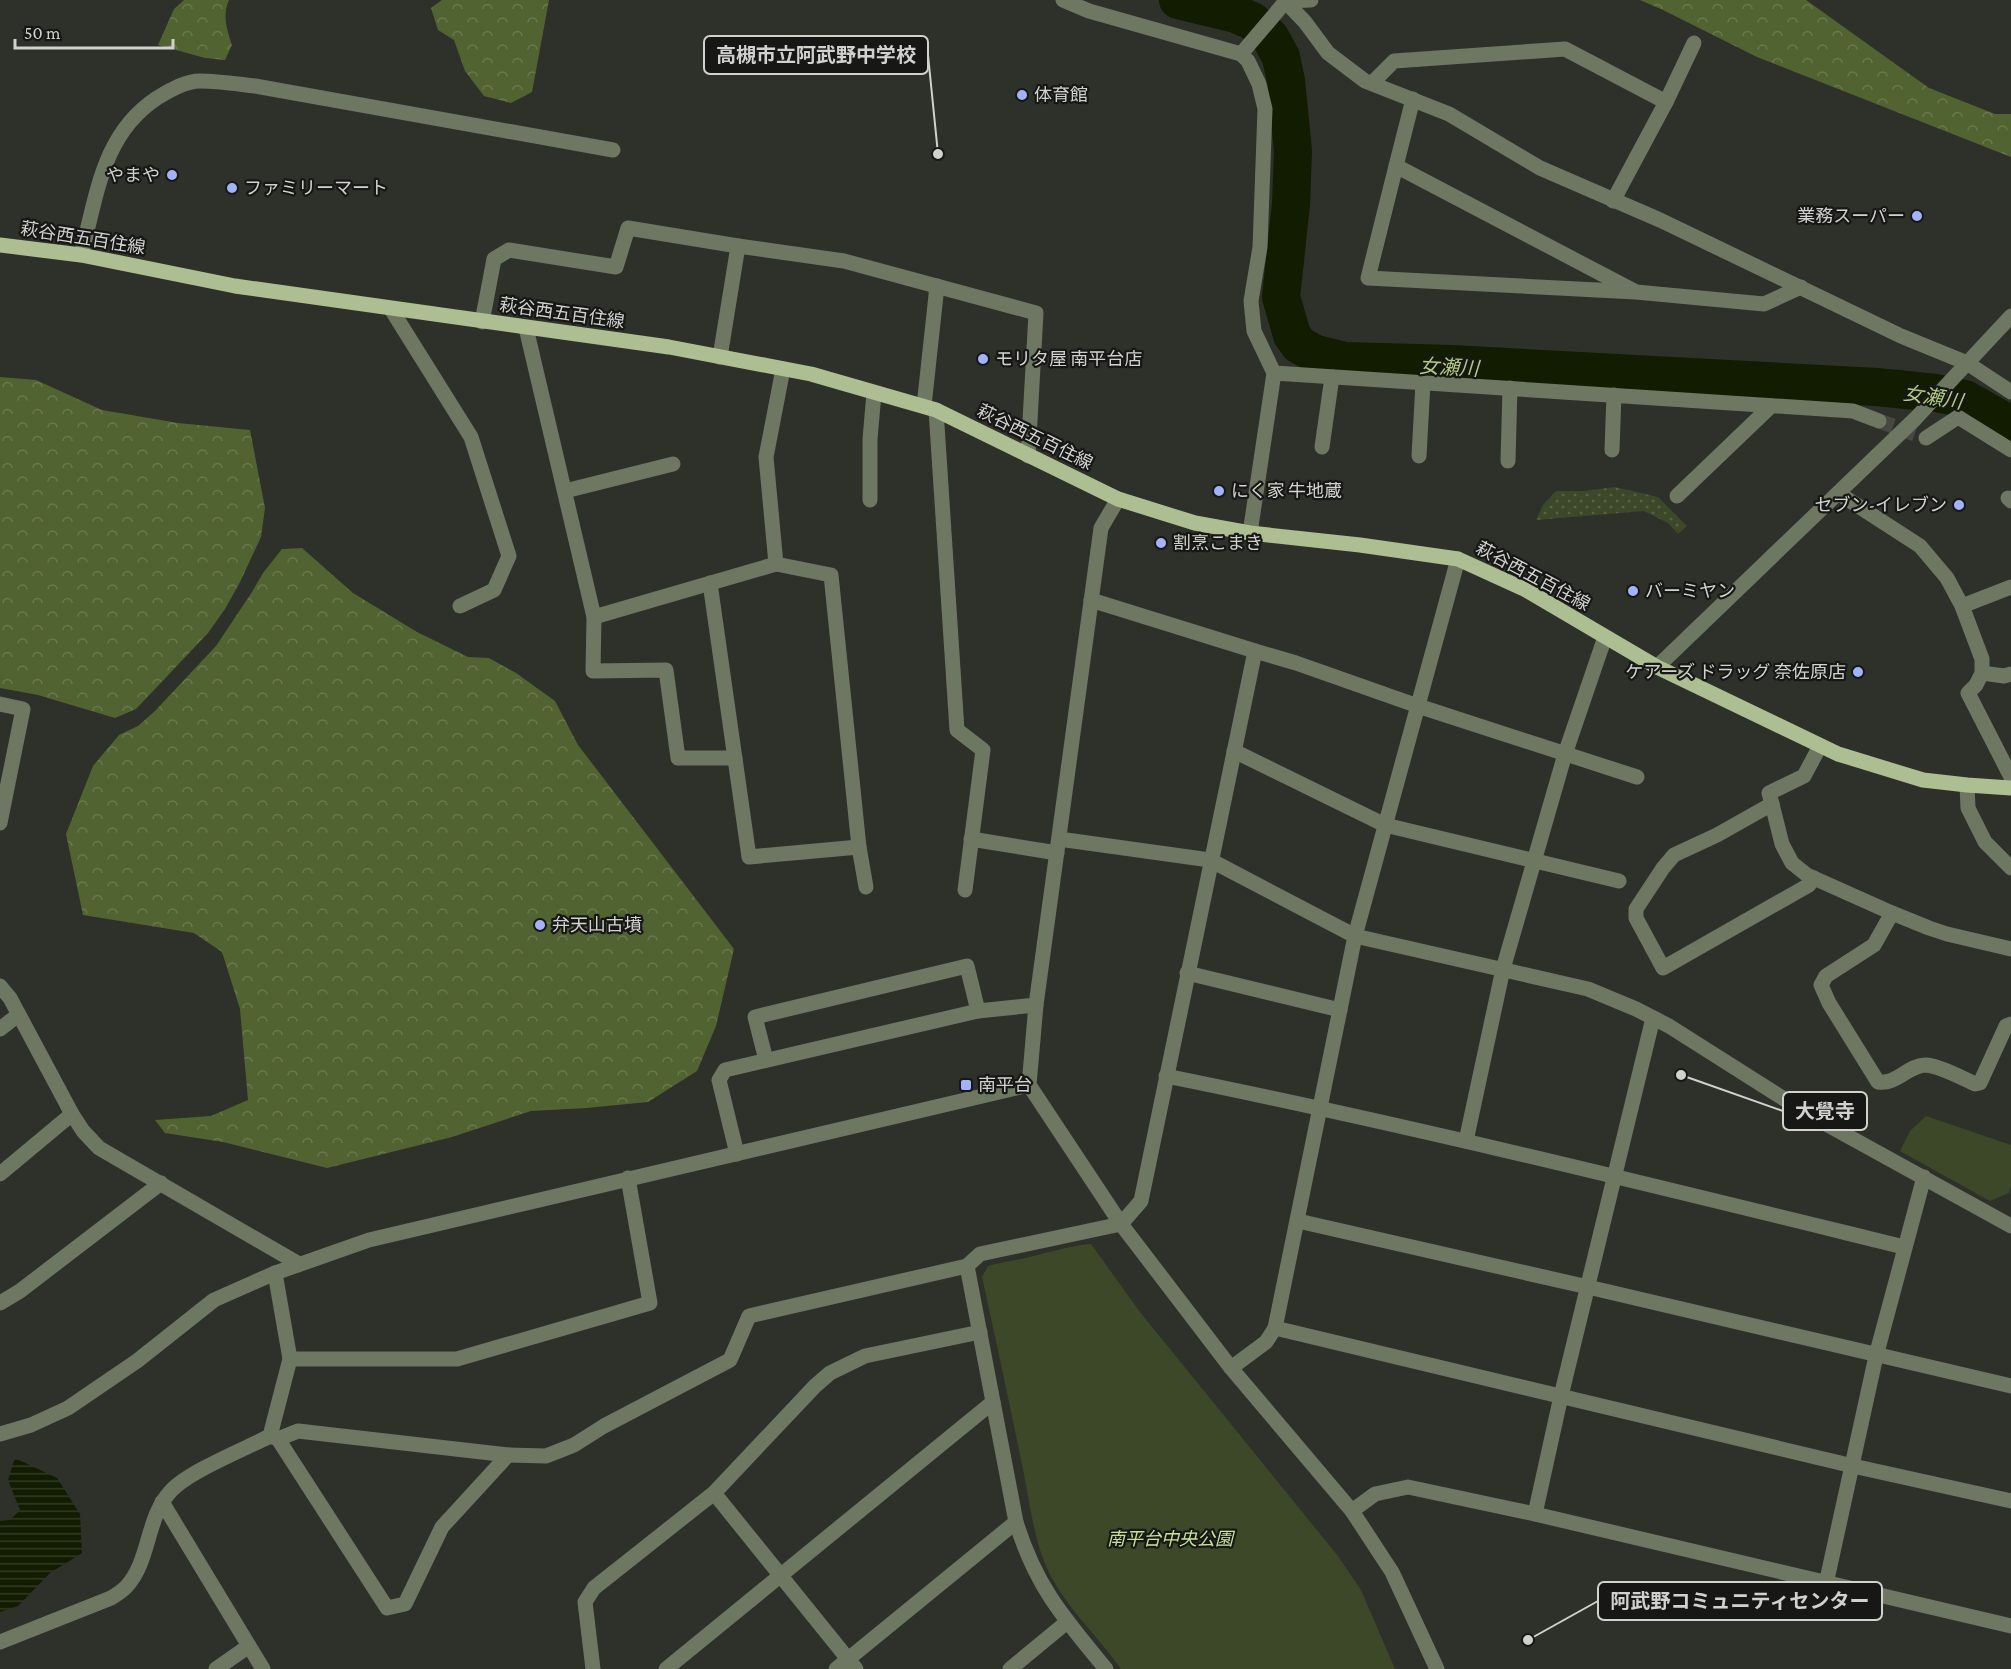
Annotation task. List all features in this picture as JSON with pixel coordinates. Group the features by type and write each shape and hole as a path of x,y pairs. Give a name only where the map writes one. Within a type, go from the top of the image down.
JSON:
{"main road":[{"name":"萩谷西五百住線","path":"0,245 81,255 235,286 669,347 811,374 930,408 1118,499 1195,523 1250,533 1458,559 1526,590 1657,667 1838,754 1923,780 2011,788"}],"street":[{"path":"1063,0 1089,11 1245,48"},
{"path":"1285,1 1311,0"},
{"path":"1245,48 1285,1"},
{"path":"1285,1 1328,53 1365,81 1449,114 1540,168 1660,220 1901,336 1967,363 2011,392"},
{"path":"1613,201 1666,102 1694,43"},
{"path":"1245,48 1248,61 1259,84 1264,109 1260,247 1251,301 1254,331 1274,373 1250,533"},
{"path":"1372,83 1394,61 1565,49 1666,102"},
{"path":"81,255 104,166 120,135 136,114 150,103 173,90 198,81 255,86 613,150"},
{"path":"1413,99 1368,278 1636,292 1764,304 1801,287"},
{"path":"1396,165 1636,292"},
{"path":"482,322 494,259 508,250 616,267 628,228 844,261 1036,313 1028,456"},
{"path":"720,357 738,246"},
{"path":"937,286 930,408 957,730 983,750 965,890"},
{"path":"391,309 471,437 509,556 494,590 460,606"},
{"path":"1657,667 1915,419 2011,316"},
{"path":"526,328 594,617 593,671 666,670 678,758 735,758"},
{"path":"776,564 766,457 783,369"},
{"path":"1274,373 1853,411 1879,421"},
{"path":"1322,447 1332,377"},
{"path":"1419,456 1423,382"},
{"path":"1508,461 1510,388"},
{"path":"870,500 870,439 874,393"},
{"path":"1612,450 1614,395"},
{"path":"1677,496 1771,406"},
{"path":"1926,438 1958,417 2011,450"},
{"path":"565,491 673,464"},
{"path":"1838,493 1920,546 1930,555 1947,578 1962,606 1982,659 1982,673 1968,693 2011,777"},
{"path":"1118,499 1101,528 1036,1005 1029,1085 1121,1224 1231,1368 1352,1511 1392,1572 1437,1669"},
{"path":"1231,1368 1266,1342 1275,1328 1355,936 1458,559"},
{"path":"594,617 776,564 831,575 859,847 866,887"},
{"path":"710,583 749,857 859,847"},
{"path":"1962,606 2011,587"},
{"path":"1091,600 1296,663 1418,706 1637,777"},
{"path":"1466,1141 1503,969 1565,754 1605,637"},
{"path":"0,1642 111,1598 126,1587 135,1574 162,1502 171,1490 184,1479 274,1438 298,1431 508,1455 546,1456 574,1445 604,1426 730,1360 749,1316 967,1266 980,1254 1121,1224 1141,1201 1255,651"},
{"path":"1982,673 2004,676 2011,674"},
{"path":"0,704 23,709 0,823"},
{"path":"1820,746 1804,776 1769,793 1782,844 1792,863 1814,878 1893,914 1947,934 2011,948"},
{"path":"1234,751 1385,825 1619,881"},
{"path":"1967,785 1968,808 1985,842 2011,868"},
{"path":"1772,804 1718,835 1674,855 1663,868 1636,909 1636,918 1663,968 1809,885 1814,878"},
{"path":"971,840 1210,860 1355,936 1588,989 1653,1018 1806,1113 2009,1220"},
{"path":"1893,914 1874,945 1827,976 1821,985 1829,1003 1878,1082 1886,1083 1927,1065 1975,1084 1980,1083 2006,1026 2011,1024"},
{"path":"766,1060 755,1017 967,966 978,1011"},
{"path":"1187,973 1340,1010"},
{"path":"0,986 10,998 72,1114 83,1131 99,1148 299,1264"},
{"path":"737,1154 719,1080 725,1070 978,1011 1036,1005"},
{"path":"0,1029 18,1016"},
{"path":"1535,1514 1653,1018"},
{"path":"1166,1076 1321,1107 1904,1247"},
{"path":"0,1434 31,1425 68,1408 121,1372 214,1300 275,1273 369,1240 1029,1085"},
{"path":"0,1174 72,1114"},
{"path":"1826,1584 1876,1356 1924,1177"},
{"path":"290,1359 457,1359 650,1303 628,1178"},
{"path":"0,1303 20,1291 161,1183"},
{"path":"1298,1221 2011,1386"},
{"path":"967,1266 1016,1522 1028,1558 1050,1598 1106,1669"},
{"path":"275,1273 290,1359 274,1438 387,1608 405,1604 442,1527 508,1455"},
{"path":"1275,1328 1853,1466 2011,1501"},
{"path":"593,1669 585,1602 594,1588 714,1493 815,1386 838,1368 865,1356 980,1332"},
{"path":"666,1669 993,1402"},
{"path":"1352,1511 1375,1494 1408,1487 1535,1514 2011,1626"},
{"path":"714,1493 852,1664"},
{"path":"162,1502 263,1669"},
{"path":"836,1669 852,1664 1016,1522"},
{"path":"1010,1669 1067,1622"},
{"path":"216,1669 249,1646"}],"green space":[{"path":"184,0 229,0 226,17 232,45 225,60 205,58 158,45 174,9"},
{"path":"442,0 549,0 532,92 511,103 484,96 465,71 454,40 438,30 431,8"},
{"path":"1640,0 1806,0 1929,88 1995,114 2011,114 2011,157 1757,57"},
{"path":"0,377 36,380 102,410 178,423 250,430 265,508 261,537 240,582 208,633 136,709 115,718 38,695 0,688"},
{"path":"1615,487 1658,497 1687,526 1678,534 1668,523 1644,511 1536,520 1543,505 1556,491 1584,491"},
{"path":"302,548 353,593 417,632 468,657 489,658 516,673 555,701 578,745 734,949 716,1026 697,1071 648,1102 531,1111 452,1137 327,1168 223,1142 165,1133 155,1120 211,1116 248,1100 240,1009 222,952 194,933 83,915 66,834 93,766 119,735 138,726 155,711 216,646 263,573 282,549"},
{"path":"1926,1116 2011,1145 2009,1193 1990,1201 1900,1151 1910,1131"},
{"name":"南平台中央公園","path":"1091,1244 1140,1312 1338,1556 1361,1590 1395,1669 1121,1669 1061,1594 1041,1552 1032,1520 982,1277 988,1266"}],"shaded area":[{"path":"15,1458 57,1478 80,1514 82,1553 50,1573 18,1606 0,1612 0,1521 10,1520 20,1510 8,1480"}],"waterway":[{"name":"女瀬川","path":"1178,0 1236,14 1252,21 1270,37 1281,57 1286,81 1293,151 1291,204 1281,297 1292,335 1299,345 1316,354 1345,361 1451,364 1877,387 1936,393 1965,399 2011,425"}],"tunnel":[{"path":"1879,421 1926,438"}],"place":[{"name":"体育館","path":"1022,95"},
{"name":"高槻市立阿武野中学校","path":"938,154"},
{"name":"やまや","path":"172,175"},
{"name":"ファミリーマート","path":"232,188"},
{"name":"業務スーパー","path":"1917,216"},
{"name":"モリタ屋 南平台店","path":"983,359"},
{"name":"にく家 牛地蔵","path":"1219,491"},
{"name":"セブン-イレブン","path":"1959,505"},
{"name":"割烹こまき","path":"1161,543"},
{"name":"バーミヤン","path":"1633,591"},
{"name":"ケアーズ ドラッグ 奈佐原店","path":"1858,672"},
{"name":"弁天山古墳","path":"540,925"},
{"name":"大覺寺","path":"1681,1075"},
{"name":"南平台","path":"966,1085"},
{"name":"阿武野コミュニティセンター","path":"1528,1640"}]}
